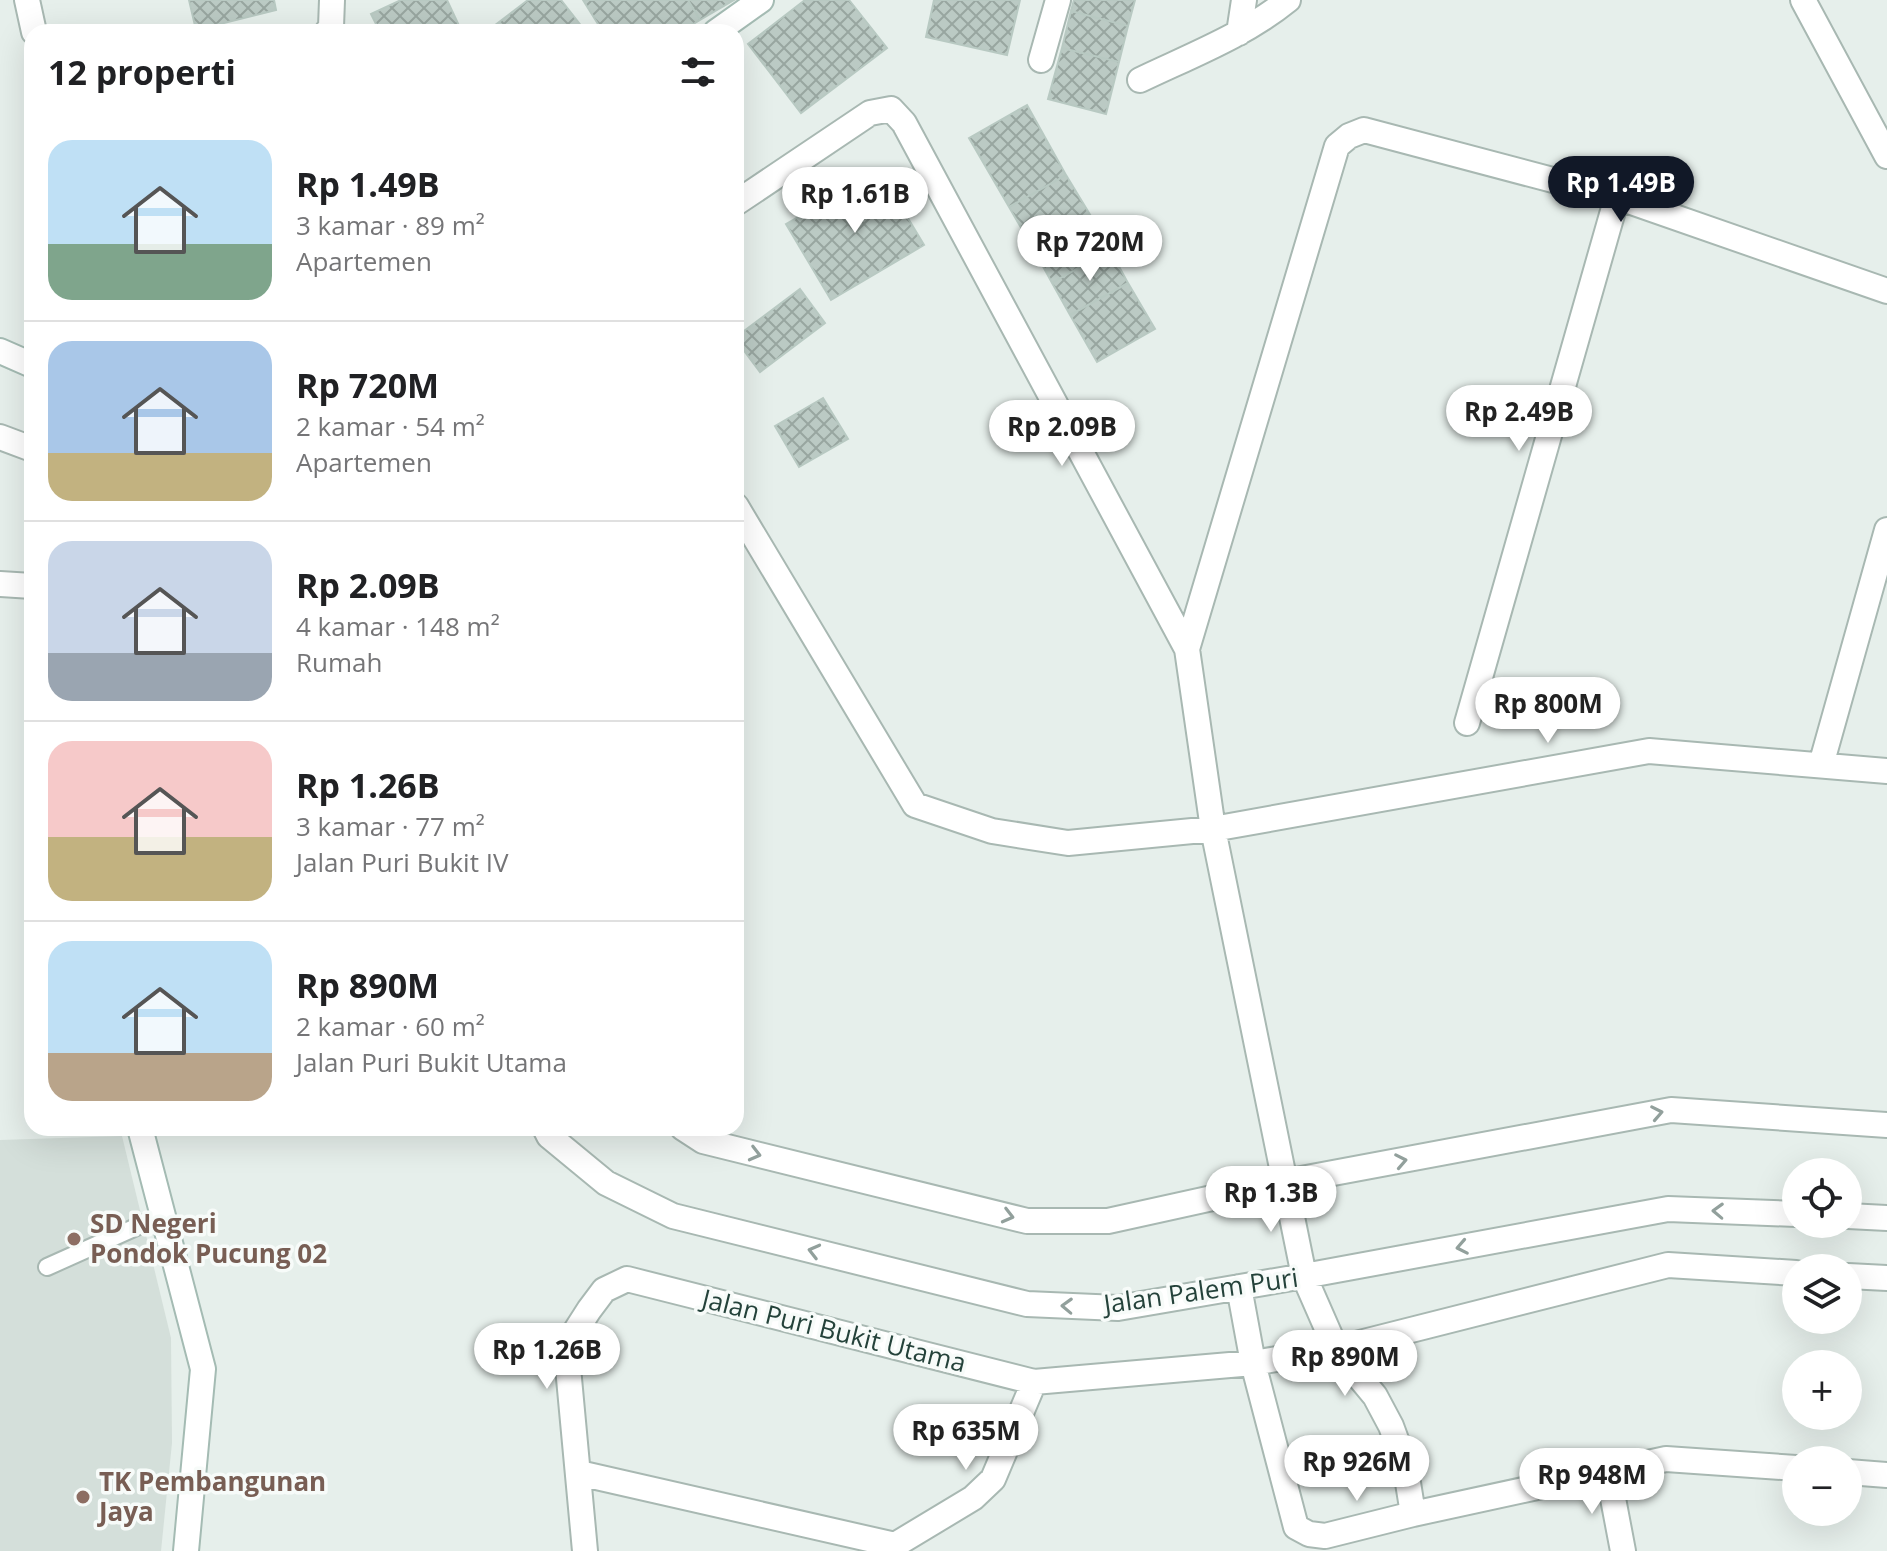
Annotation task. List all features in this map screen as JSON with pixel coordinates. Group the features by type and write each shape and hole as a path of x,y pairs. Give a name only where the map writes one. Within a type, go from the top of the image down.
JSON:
{"street":[{"path":"27,0 32,24"},
{"path":"331,24 332,0"},
{"path":"727,24 761,0"},
{"path":"1041,60 1058,0"},
{"path":"1239,33 1244,0"},
{"path":"1140,80 1239,33 1288,0"},
{"path":"1803,0 1887,156"},
{"path":"744,198 870,113 891,109 904,123 1187,649 1213,829 1303,1271 1336,1349 1375,1396 1391,1426 1405,1464 1413,1514"},
{"path":"1187,649 1337,146 1349,136 1364,130 1617,197 1887,291"},
{"path":"1467,723 1617,197"},
{"path":"0,351 24,362"},
{"path":"0,437 24,446"},
{"path":"744,519 915,805 992,831 1068,843 1213,829 1649,751 1887,771"},
{"path":"1821,765 1887,530"},
{"path":"0,584 24,586"},
{"path":"695,1136 703,1141 1027,1221 1108,1221 1671,1110 1887,1125"},
{"path":"142,1136 203,1369 186,1551"},
{"name":"Jalan Palem Puri","path":"549,1136 606,1183 673,1216 1027,1304 1118,1308 1239,1287 1303,1271 1668,1209 1782,1213"},
{"path":"1862,1217 1887,1218"},
{"name":"Jalan Puri Bukit Utama","path":"579,1473 566,1346 604,1290 627,1279 1034,1382 1253,1363 1336,1349 1668,1265 1782,1272"},
{"path":"1862,1277 1887,1278"},
{"path":"1239,1287 1253,1363 1296,1527 1309,1534 1325,1536 1666,1459 1782,1467"},
{"path":"585,1551 579,1473 890,1548 973,1498 993,1479 1034,1382"},
{"path":"1608,1472 1623,1551"},
{"path":"1862,1473 1887,1475"}],"lane":[{"path":"47,1267 163,1215"}],"shaded area":[{"name":"SD Negeri Pondok Pucung 02","path":"122,1136 171,1338 172,1443 161,1551 0,1551 0,1140"}],"building":[{"path":"189,0 274,0 276,10 220,24 195,24"},
{"path":"401,0 447,0 458,24 376,24 371,14"},
{"path":"528,0 561,0 580,24 496,24"},
{"path":"583,0 688,0 700,20 693,24 598,24"},
{"path":"688,0 734,0 700,20"},
{"path":"805,0 849,0 887,48 801,113 748,44"},
{"path":"934,0 1020,0 1007,55 926,37"},
{"path":"1074,0 1135,0 1128,26 1071,11"},
{"path":"1071,11 1128,26 1119,62 1062,48"},
{"path":"1062,48 1119,62 1106,114 1048,99"},
{"path":"1027,105 1066,175 1009,207 969,138"},
{"path":"879,170 924,245 831,300 786,224"},
{"path":"1066,175 1092,218 1034,250 1009,207"},
{"path":"1092,218 1110,250 1052,283 1034,250"},
{"path":"1110,250 1128,283 1070,315 1052,283"},
{"path":"1128,283 1155,329 1097,362 1070,315"},
{"path":"800,289 825,323 760,372 744,351 744,331"},
{"path":"823,398 848,439 799,467 775,426"}],"place":[{"name":"SD Negeri Pondok Pucung 02","path":"74,1239"},
{"name":"TK Pembangunan Jaya","path":"83,1497"}]}
